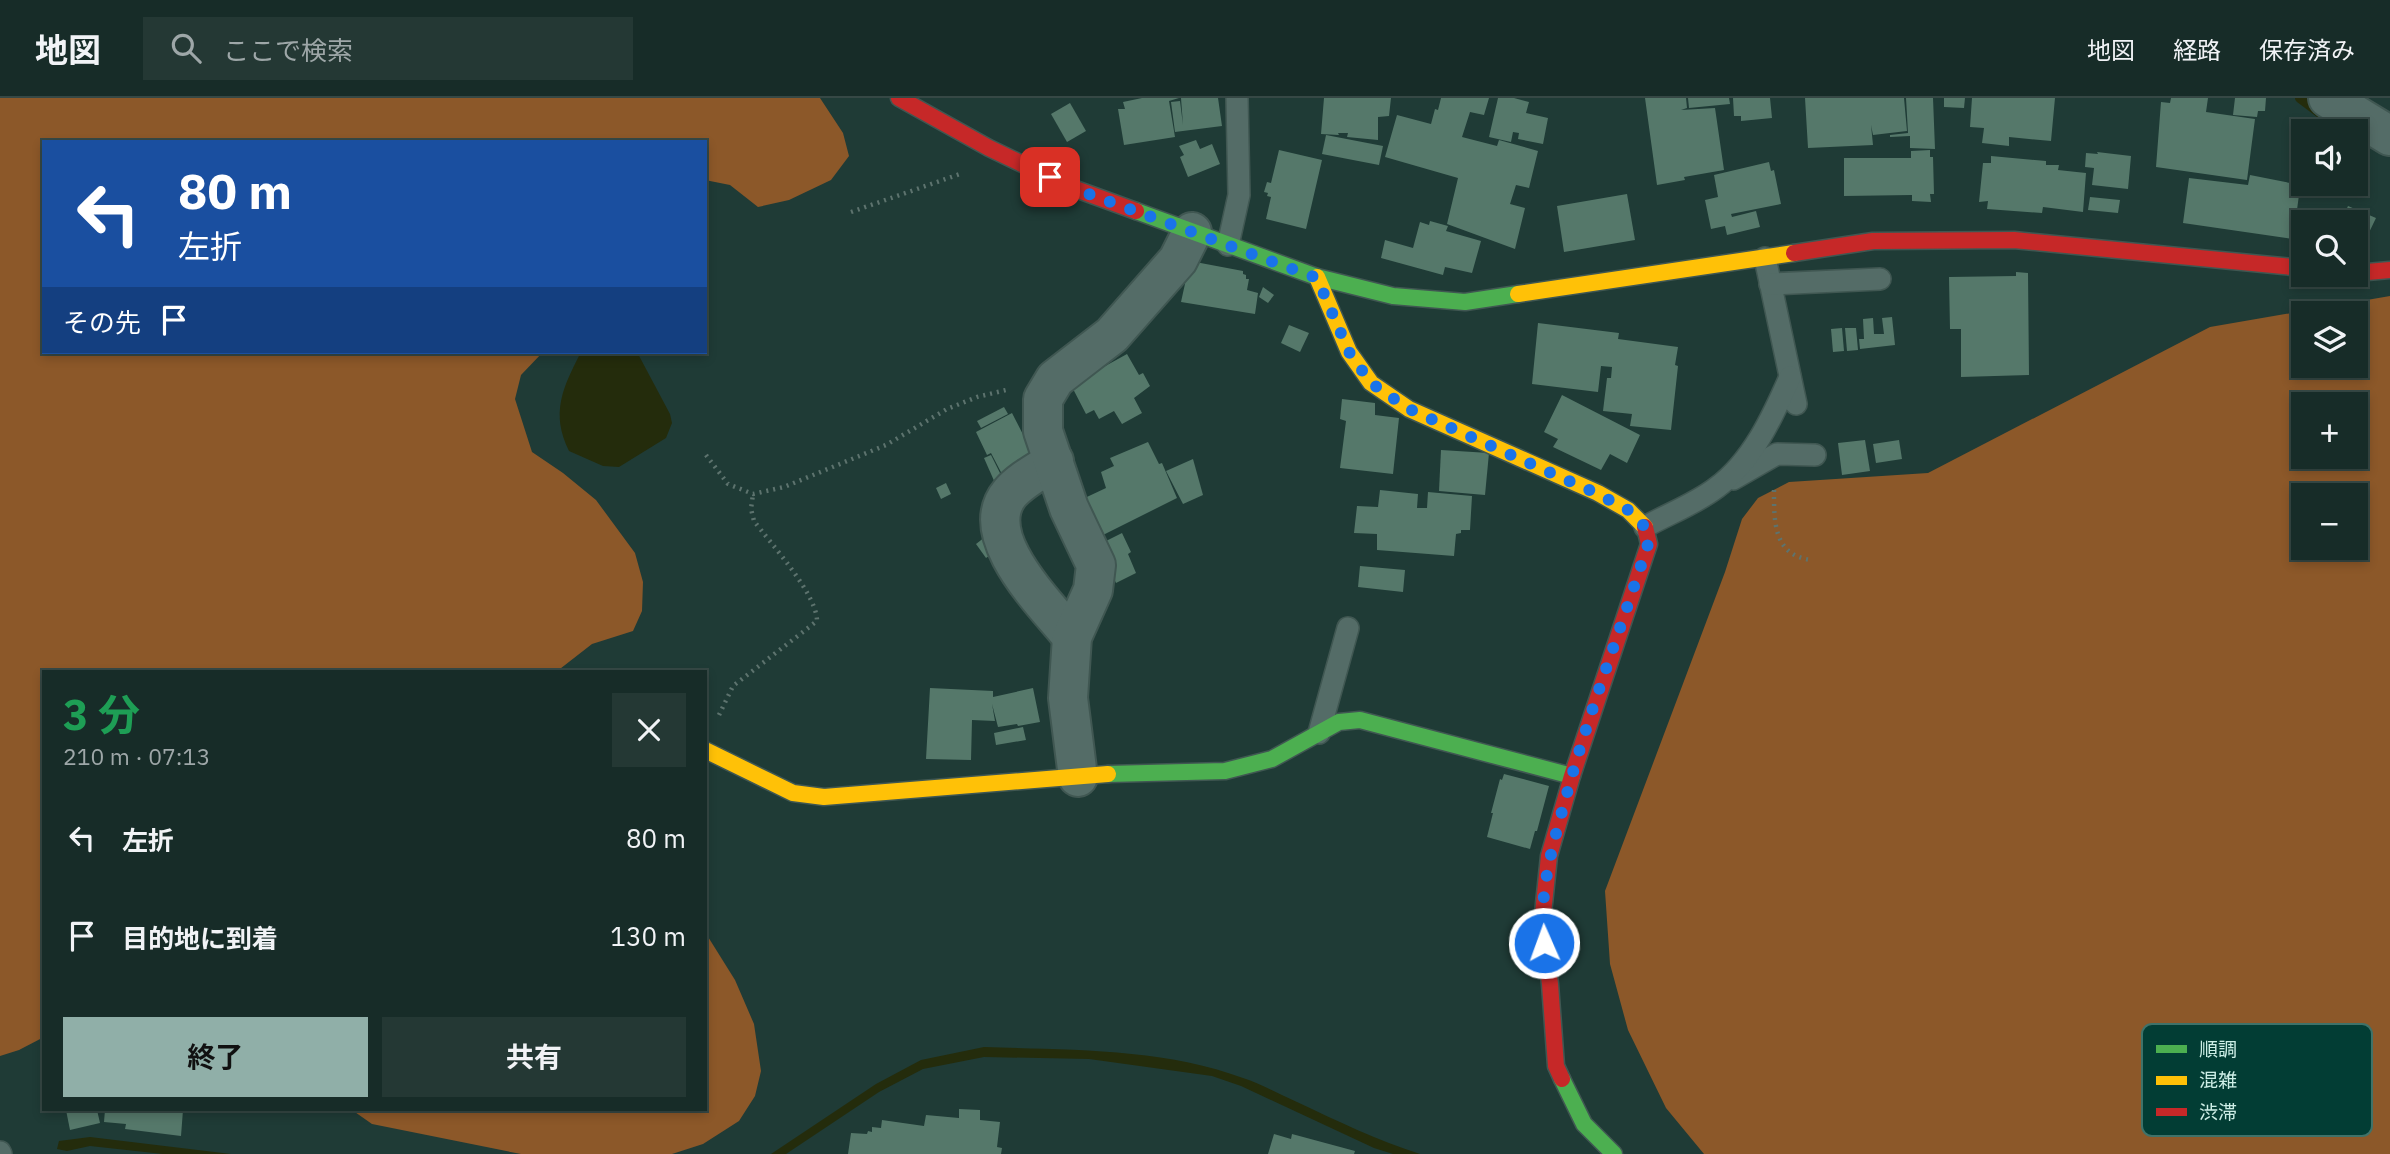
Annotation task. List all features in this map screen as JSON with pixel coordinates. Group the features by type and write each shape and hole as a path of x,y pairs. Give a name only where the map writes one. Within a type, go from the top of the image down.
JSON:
{"street":[{"path":"899,98 1009,158 1070,187 1317,278 1393,296 1465,302 1873,241 2014,240 2291,267"},
{"path":"2328,98 2390,136"},
{"path":"1078,777 1068,698 1072,637 1093,590 1096,565 1069,508 1043,430 1043,399 1055,379 1112,335 1178,260 1192,232"},
{"path":"2368,272 2390,270"},
{"path":"1317,278 1349,352 1371,383 1409,409 1598,494 1628,510 1645,527 1648,544 1572,776 1549,856 1542,923 1556,1066 1584,1124 1614,1154"},
{"path":"1054,461 1009,494 1003,506 1000,525 1003,542 1020,572 1072,637"},
{"path":"708,751 793,793 824,797 1078,777 1225,771 1272,759 1339,722 1360,720 1572,776"}],"lane":[{"path":"1228,244 1239,195 1237,98"},
{"path":"1765,258 1796,404"},
{"path":"1770,284 1880,279"},
{"path":"1768,452 1773,417 1790,377"},
{"path":"1645,527 1716,488 1768,452 1815,455"},
{"path":"1319,733 1348,628"}],"path":[{"path":"851,212 1009,158"},
{"path":"706,455 728,484 752,494 784,486 887,445 947,410 977,397 1047,377 1055,379"},
{"path":"1768,452 1775,468 1774,516 1777,536 1789,552 1800,559 1812,560"},
{"path":"708,751 719,713 733,686 817,621 817,611 810,596 754,522 752,494"}],"shaded area":[{"path":"0,98 820,98 843,133 849,156 831,180 789,200 758,207 730,185 707,180 707,140 42,140 42,354 541,354 521,375 515,399 532,452 596,500 635,553 643,582 642,611 633,631 592,644 559,670 42,670 42,1038 0,1056"},
{"path":"2390,296 2390,1154 1704,1154 1666,1108 1628,1030 1610,964 1605,891 1725,572 1742,519 1758,498 1789,482 1928,473 2210,327 2291,313 2291,378 2368,378 2368,301 2361,301"},
{"path":"580,354 638,354 670,414 672,423 666,438 619,467 603,466 569,451 560,424 560,412 569,377"},
{"path":"707,935 735,980 754,1024 761,1071 755,1096 739,1121 703,1144 672,1154 521,1154 372,1124 353,1111 707,1111"},
{"path":"984,1047 1115,1052 1212,1068 1256,1083 1357,1130 1420,1154 1393,1154 1374,1148 1241,1086 1212,1076 1089,1059 984,1057 923,1069 879,1092 786,1154 771,1154 876,1084 921,1060"},
{"path":"90,1137 231,1154 163,1154 90,1146 67,1151 57,1149 59,1141"}],"building":[{"path":"1142,98 1179,98 1169,101 1175,137 1124,145 1118,109 1125,109 1123,102"},
{"path":"1181,98 1218,98 1222,126 1175,132 1171,102 1180,101 1183,125"},
{"path":"1324,98 1391,98 1389,116 1378,117 1378,140 1347,137 1348,133 1321,134"},
{"path":"1441,98 1489,98 1484,115 1470,112 1462,137 1497,146 1499,140 1538,151 1529,188 1516,185 1510,204 1525,208 1515,249 1447,224 1458,178 1385,157 1397,115 1431,124"},
{"path":"1498,98 1529,102 1526,113 1548,118 1543,144 1518,139 1519,133 1513,132 1511,142 1489,137"},
{"path":"1645,98 1686,98 1687,108 1681,110 1715,108 1724,170 1657,185"},
{"path":"1688,98 1729,98 1730,104 1689,108"},
{"path":"1733,98 1770,98 1772,118 1741,121 1741,116 1734,116"},
{"path":"1805,98 1904,98 1907,131 1873,135 1871,125 1873,145 1808,148"},
{"path":"1906,98 1933,98 1935,149 1910,148 1910,136 1890,137 1908,133"},
{"path":"1944,98 1965,98 1964,108 1944,107"},
{"path":"1972,98 2055,98 2051,141 2009,137 2009,146 1982,143 1984,128 1970,127"},
{"path":"2171,98 2208,98 2206,112 2255,119 2247,180 2156,167 2161,102 2170,103"},
{"path":"2235,98 2266,98 2265,111 2258,111 2257,117 2233,115"},
{"path":"1070,103 1086,131 1067,142 1051,114"},
{"path":"1326,135 1383,146 1379,165 1322,154"},
{"path":"1196,140 1200,149 1212,144 1220,164 1188,177 1180,157 1184,155 1179,146"},
{"path":"1279,150 1322,160 1306,229 1266,219 1271,197 1264,192 1267,182 1271,183"},
{"path":"1930,150 1930,157 1933,157 1934,194 1930,194 1931,202 1912,201 1912,195 1844,196 1844,158 1911,158 1911,151"},
{"path":"2097,152 2131,156 2128,189 2092,185 2094,168 2085,167 2086,153 2098,154"},
{"path":"1991,156 2046,161 2046,165 2059,165 2058,170 2086,173 2083,212 2043,207 2042,213 1987,209 1988,201 1979,202 1983,163 1991,163"},
{"path":"1769,162 1771,171 1774,170 1781,204 1731,214 1732,217 1756,211 1760,227 1727,235 1725,226 1711,229 1705,200 1718,197 1714,175"},
{"path":"2250,175 2291,183 2291,196 2299,196 2297,210 2291,210 2291,239 2183,223 2189,178 2248,185"},
{"path":"1627,194 1635,240 1564,252 1557,206"},
{"path":"2090,197 2120,200 2118,213 2088,210"},
{"path":"2368,215 2376,218 2368,235"},
{"path":"1430,221 1448,226 1446,231 1481,241 1472,273 1445,267 1443,275 1381,258 1385,240 1413,248 1420,222 1429,225"},
{"path":"1190,261 1243,271 1246,279 1249,279 1247,290 1258,293 1255,314 1181,302"},
{"path":"2016,272 2028,273 2029,375 1961,377 1961,329 1950,329 1949,277 2016,276"},
{"path":"1263,287 1274,295 1268,303 1259,297"},
{"path":"1892,317 1895,345 1860,349 1859,339 1864,339 1863,319 1873,318 1874,334 1884,334 1882,318"},
{"path":"1538,323 1619,333 1618,339 1678,347 1671,430 1630,426 1632,414 1603,411 1607,378 1611,378 1612,367 1601,366 1598,392 1532,384"},
{"path":"1289,325 1309,333 1300,352 1281,343"},
{"path":"1842,328 1844,351 1833,352 1831,329"},
{"path":"1845,328 1856,328 1858,350 1847,351"},
{"path":"1127,354 1139,375 1143,373 1150,386 1134,398 1142,413 1122,424 1114,411 1099,419 1094,410 1086,414 1071,385"},
{"path":"1562,395 1640,435 1627,463 1610,454 1601,470 1553,447 1558,439 1544,432"},
{"path":"1342,399 1375,403 1375,415 1399,418 1393,474 1340,468 1346,421 1340,419"},
{"path":"1004,407 1008,414 981,428 977,421"},
{"path":"1012,413 1037,462 1004,478 991,453 987,455 976,432"},
{"path":"1865,440 1870,471 1842,475 1838,443"},
{"path":"1899,440 1902,459 1876,463 1873,444"},
{"path":"1148,442 1159,464 1162,463 1177,498 1093,540 1074,503 1106,488 1101,472 1114,466 1110,458"},
{"path":"1441,450 1489,453 1485,495 1439,491"},
{"path":"991,455 1003,479 995,483 984,458"},
{"path":"1193,459 1203,495 1183,504 1166,471"},
{"path":"946,483 951,494 941,499 936,488"},
{"path":"1380,490 1418,494 1417,508 1427,508 1428,492 1472,496 1470,530 1461,530 1461,533 1456,534 1454,556 1377,550 1377,534 1354,533 1357,506 1378,507"},
{"path":"1122,533 1131,552 1128,554 1136,573 1116,583 1098,545"},
{"path":"985,537 996,551 986,558 976,544"},
{"path":"1360,566 1405,570 1403,592 1358,587"},
{"path":"930,688 993,691 993,697 1033,688 1040,722 998,727 992,704 995,721 972,720 971,760 926,759"},
{"path":"1023,727 1026,740 996,745 994,733"},
{"path":"1504,774 1549,786 1530,849 1487,837 1500,779 1502,780"},
{"path":"959,1109 980,1110 980,1120 1000,1122 997,1147 1002,1148 1001,1154 848,1154 851,1133 872,1132 872,1127 881,1128 882,1120 924,1126 926,1115 959,1118"},
{"path":"66,1111 97,1111 100,1123 70,1130"},
{"path":"105,1111 183,1111 181,1136 125,1129 126,1124 104,1122"},
{"path":"1274,1134 1291,1139 1292,1134 1355,1151 1354,1154 1268,1154"}],"waterway":[{"path":"2300,98 2320,113"}],"traffic: fast":[{"path":"1136,211 1317,277 1393,296 1465,302 1518,294"},
{"path":"1108,774 1225,771 1272,759 1339,722 1360,720 1572,776"},
{"path":"1562,1079 1584,1124 1614,1154"}],"traffic: slow":[{"path":"1518,294 1794,253"},
{"path":"1317,277 1349,352 1371,383 1409,409 1598,493 1628,510 1645,527"},
{"path":"707,751 793,793 824,797 1108,774"}],"traffic: jam":[{"path":"899,98 989,148 1070,187 1136,211"},
{"path":"1794,253 1873,241 2014,240 2291,267"},
{"path":"2368,272 2390,270"},
{"path":"1562,1079 1556,1066 1542,923 1549,856 1572,776 1649,544 1645,527"}],"route":[{"path":"1050,177 1070,187 1317,278 1349,352 1371,383 1409,409 1598,494 1628,510 1645,527 1648,544 1584,735 1549,856 1542,923 1544,943"}]}
